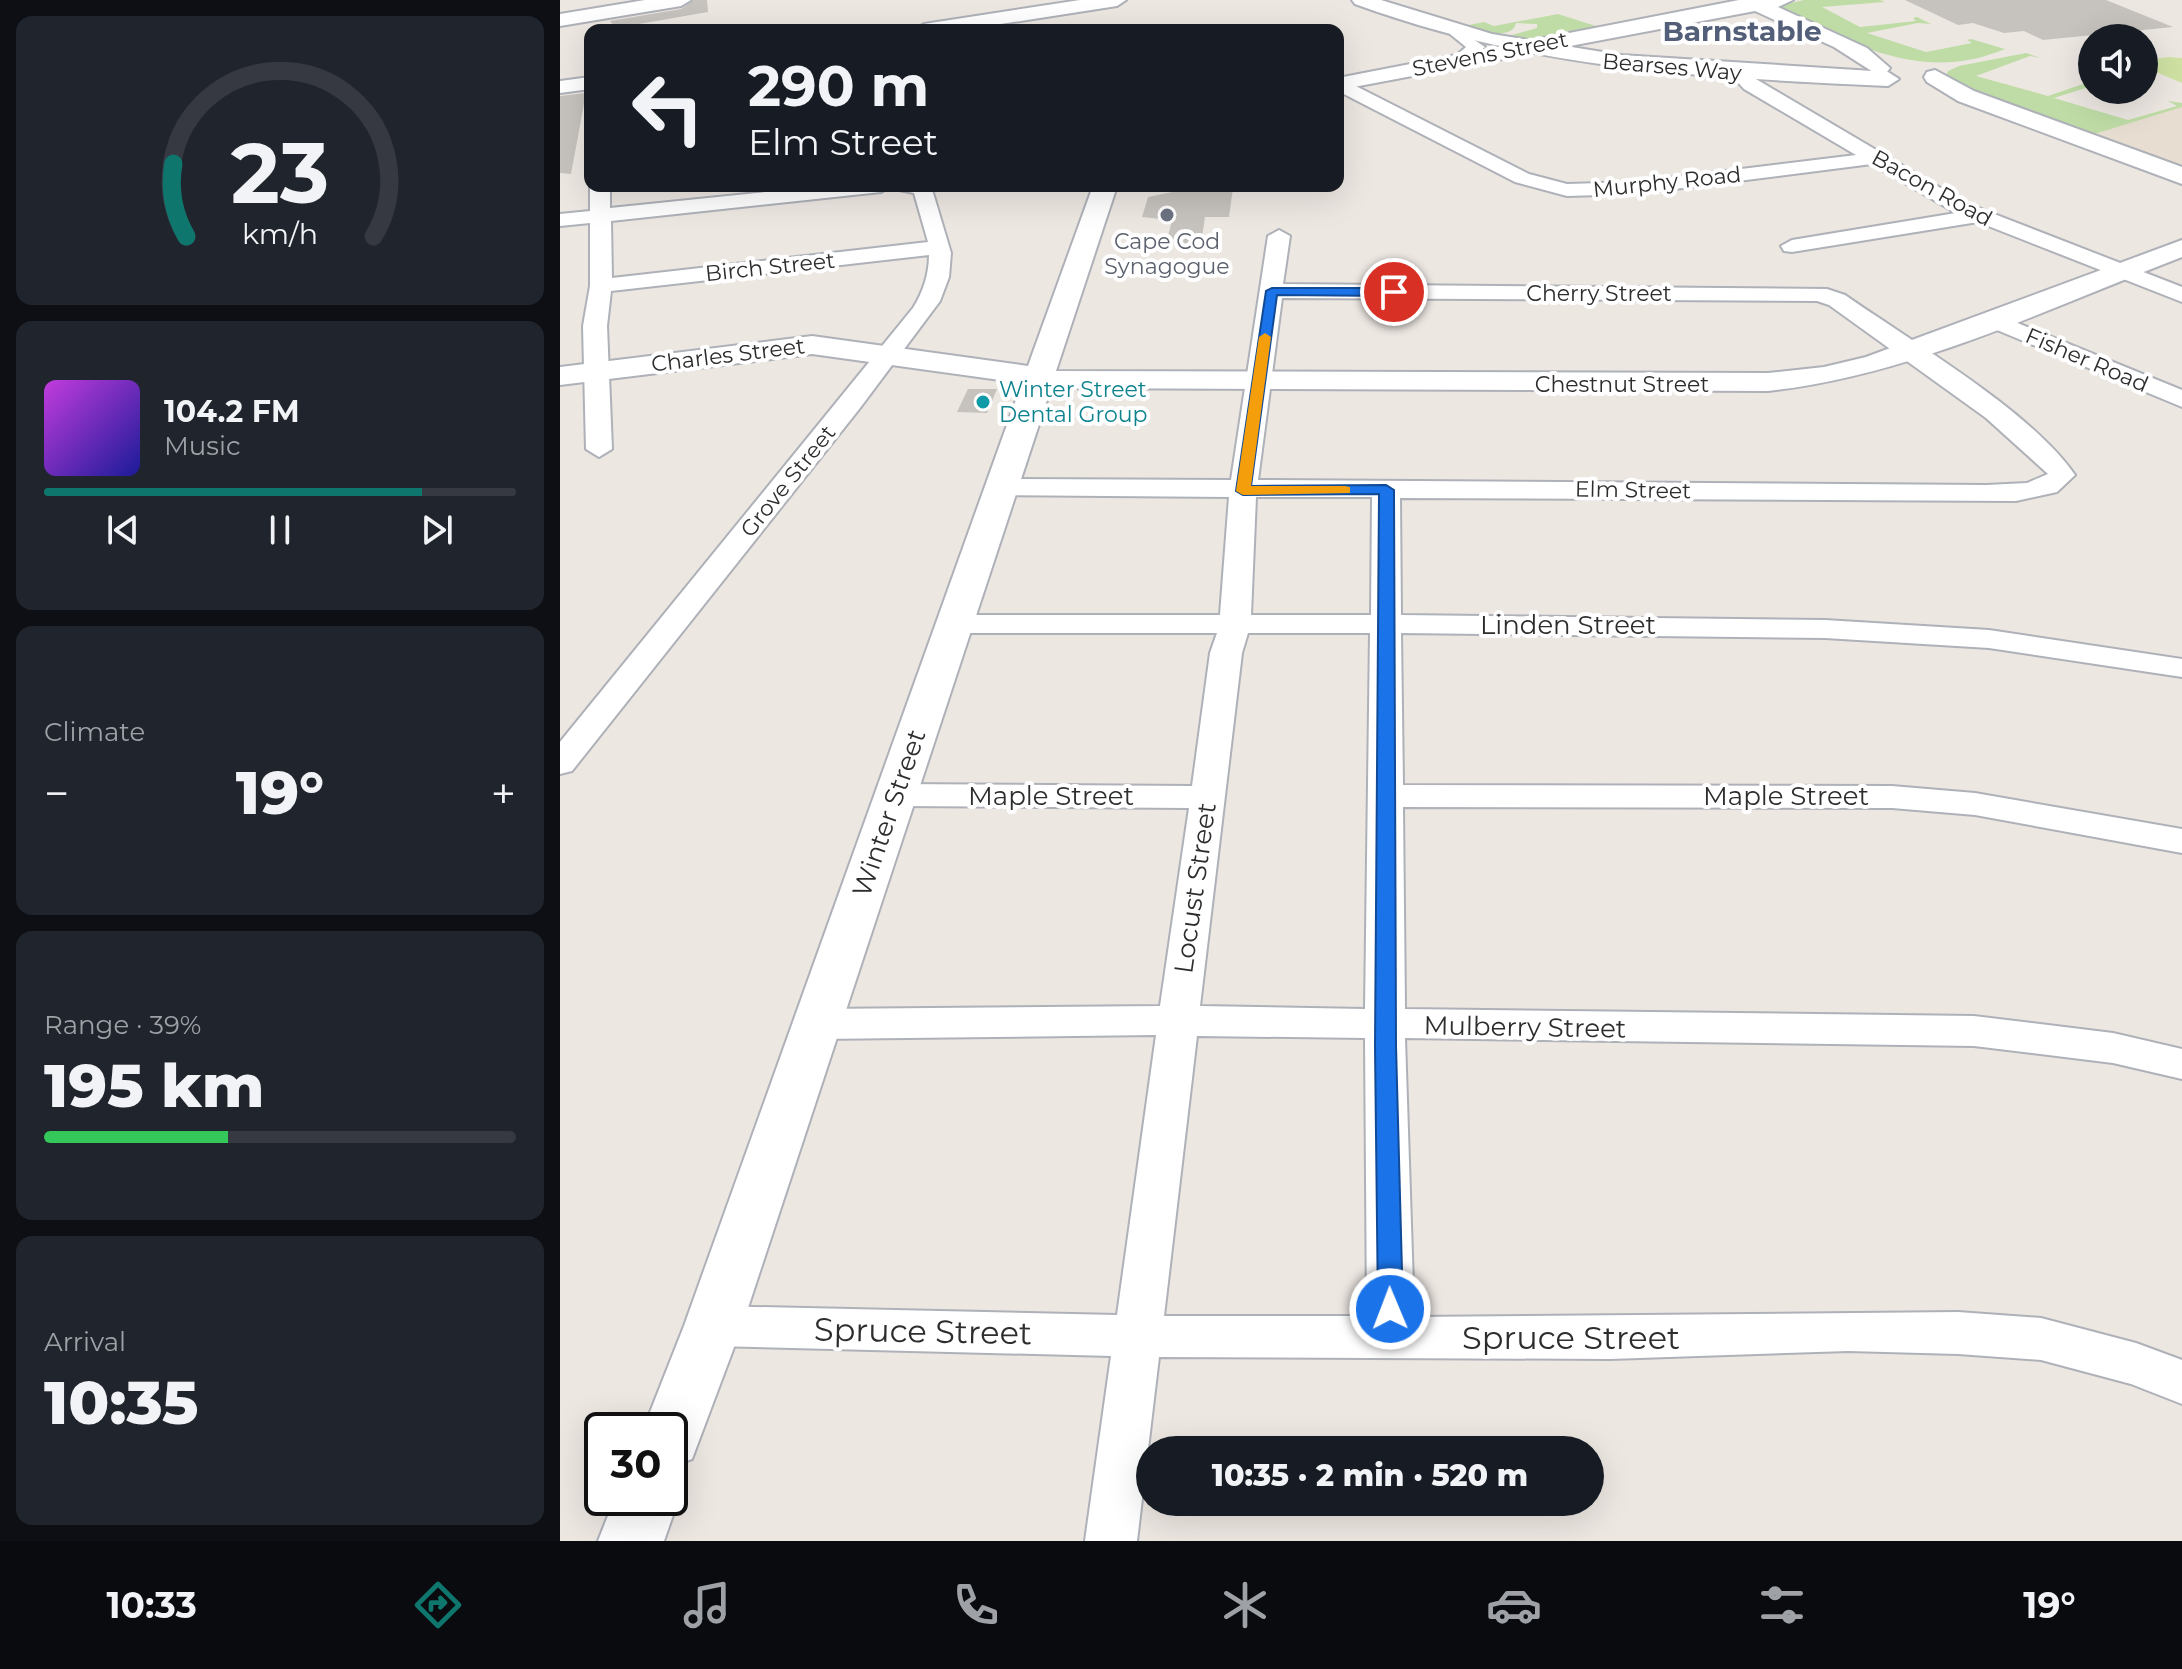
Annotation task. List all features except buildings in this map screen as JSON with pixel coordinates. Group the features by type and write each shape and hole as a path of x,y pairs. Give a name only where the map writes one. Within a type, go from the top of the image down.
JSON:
{"main road":[{"path":"560,20 681,0"},
{"name":"Bearses Way","path":"1362,0 1458,34 1519,49 1596,61 1739,74 1825,76 1896,72"},
{"path":"1896,72 1935,77 1966,96"},
{"path":"1896,72 2182,176"}],"street":[{"path":"959,24 1117,0"},
{"name":"Stevens Street","path":"1344,83 1752,2 1784,0"},
{"path":"1752,2 1896,72"},
{"path":"1458,34 1477,47 1459,60"},
{"path":"1584,36 1573,44 1573,49 1596,61"},
{"name":"Bacon Road","path":"1739,74 1750,85 1977,216 2182,295"},
{"path":"560,87 584,84"},
{"name":"Murphy Road","path":"1344,87 1522,178 1567,190 1635,188 1876,158"},
{"path":"599,449 595,326 601,286 600,192"},
{"path":"560,220 824,192"},
{"name":"Grove Street","path":"560,764 851,403 887,353 914,326 929,302 938,271 939,247 924,192"},
{"name":"Winter Street","path":"680,1412 713,1326 1103,192"},
{"path":"1792,246 1977,216"},
{"name":"Locust Street","path":"1111,1541 1226,653 1235,624 1243,491 1279,236"},
{"name":"Birch Street","path":"601,286 939,247"},
{"name":"Chestnut Street","path":"1039,378 1258,382 1754,383 1832,374 1908,352 2182,248"},
{"name":"Cherry Street","path":"1272,291 1811,293 1837,300 1908,352"},
{"name":"Fisher Road","path":"1993,320 2182,399"},
{"name":"Charles Street","path":"560,376 788,346 887,353 1039,378"},
{"name":"Elm Street","path":"1001,487 1243,491 1986,493 2035,490 2057,482 2062,475 2051,459 1908,352"},
{"path":"1386,490 1385,1024 1391,1337"},
{"name":"Linden Street","path":"952,624 1738,627 1909,633 1989,639 2182,668"},
{"name":"Maple Street","path":"895,795 1208,797"},
{"name":"Maple Street","path":"1387,796 1892,797 1975,804 2182,841"},
{"name":"Mulberry Street","path":"817,1024 1177,1019 1938,1029 2066,1038 2182,1064"},
{"name":"Spruce Street","path":"713,1326 1138,1336 1958,1333 2041,1339 2136,1364 2182,1382"},
{"path":"631,1541 640,1516"}],"shaded area":[{"path":"2182,105 2182,171 2085,136"}],"green space":[{"path":"1804,0 1885,2 1822,7 1860,27 1916,21 1913,18 1917,17 1931,24 1918,23 1867,33 1926,52 1972,43 1967,40 1971,39 2005,49 1957,62 1911,60 1888,55 1843,39 1778,6"},
{"path":"1558,14 1599,27 1534,40 1505,37 1537,28 1537,24 1516,23 1513,29 1502,33 1464,26 1484,22 1494,26"},
{"path":"2026,53 2041,58 2030,56 1976,76 2048,96 2078,86 2078,90 2054,98 2128,120 2177,106 2168,101 2182,103 2182,107 2091,135 1956,88 1945,78 1948,71"},
{"path":"2158,58 2182,58 2182,83 2158,73"}],"slow traffic":[{"path":"1265,337 1243,491 1345,490"}],"place":[{"name":"Cape Cod Synagogue","path":"1167,215"},
{"name":"Winter Street Dental Group","path":"983,402"}],"district":[{"name":"Barnstable","path":"1742,31"}],"route":[{"path":"1390,1309 1385,1046 1389,632 1385,574 1386,490 1243,491 1272,291 1394,292"}]}
